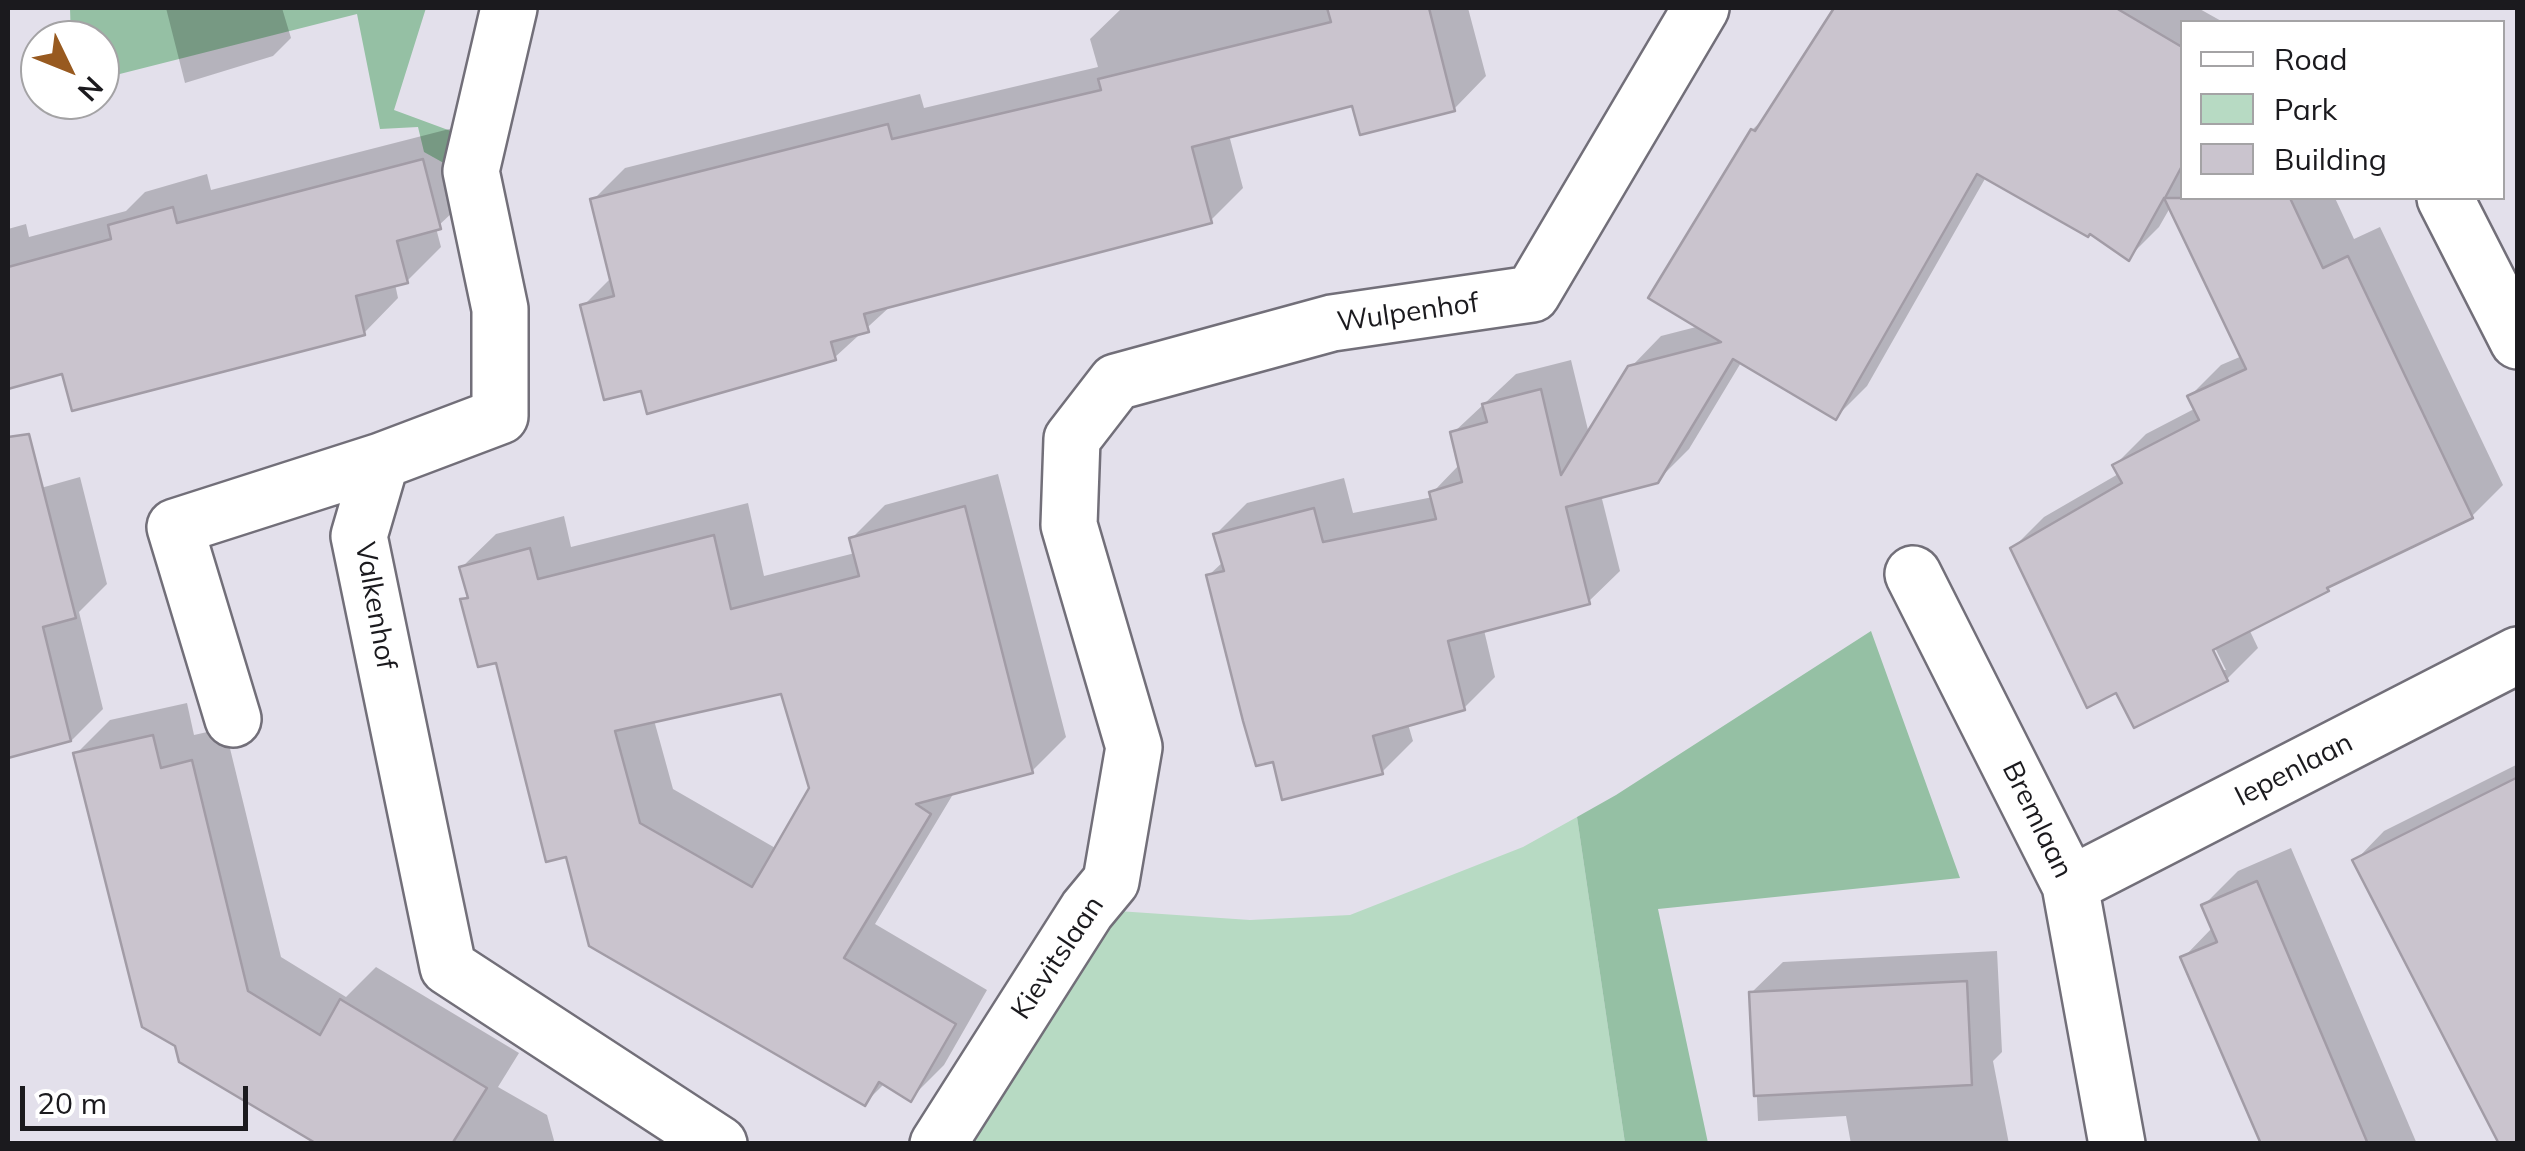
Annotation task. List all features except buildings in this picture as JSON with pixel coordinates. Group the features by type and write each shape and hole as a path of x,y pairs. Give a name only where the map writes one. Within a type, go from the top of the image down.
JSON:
{"street":[{"path":"232,718 175,527 381,461 500,416 500,309 471,171 508,8"},
{"name":"Wulpenhof","path":"1069,525 1072,439 1116,382 1332,323 1532,294 1701,8"},
{"path":"2447,200 2518,340"},
{"name":"Valkenhof","path":"381,461 359,536 448,968 719,1144"},
{"name":"Kievitslaan","path":"938,1144 1086,910 1111,882 1134,747 1069,525"},
{"name":"Bremlaan","path":"1913,574 2070,885 2117,1144"},
{"name":"Iepenlaan","path":"2070,885 2518,655"}],"green space":[{"path":"70,8 426,8 394,110 459,134 449,166 424,152 418,127 380,129 357,14 120,74 120,20 70,20"},
{"path":"1871,631 1960,878 1658,909 1708,1143 1625,1143 1577,817"},
{"path":"1577,817 1625,1143 963,1144 1103,910 1250,920 1350,915 1523,847"}]}
